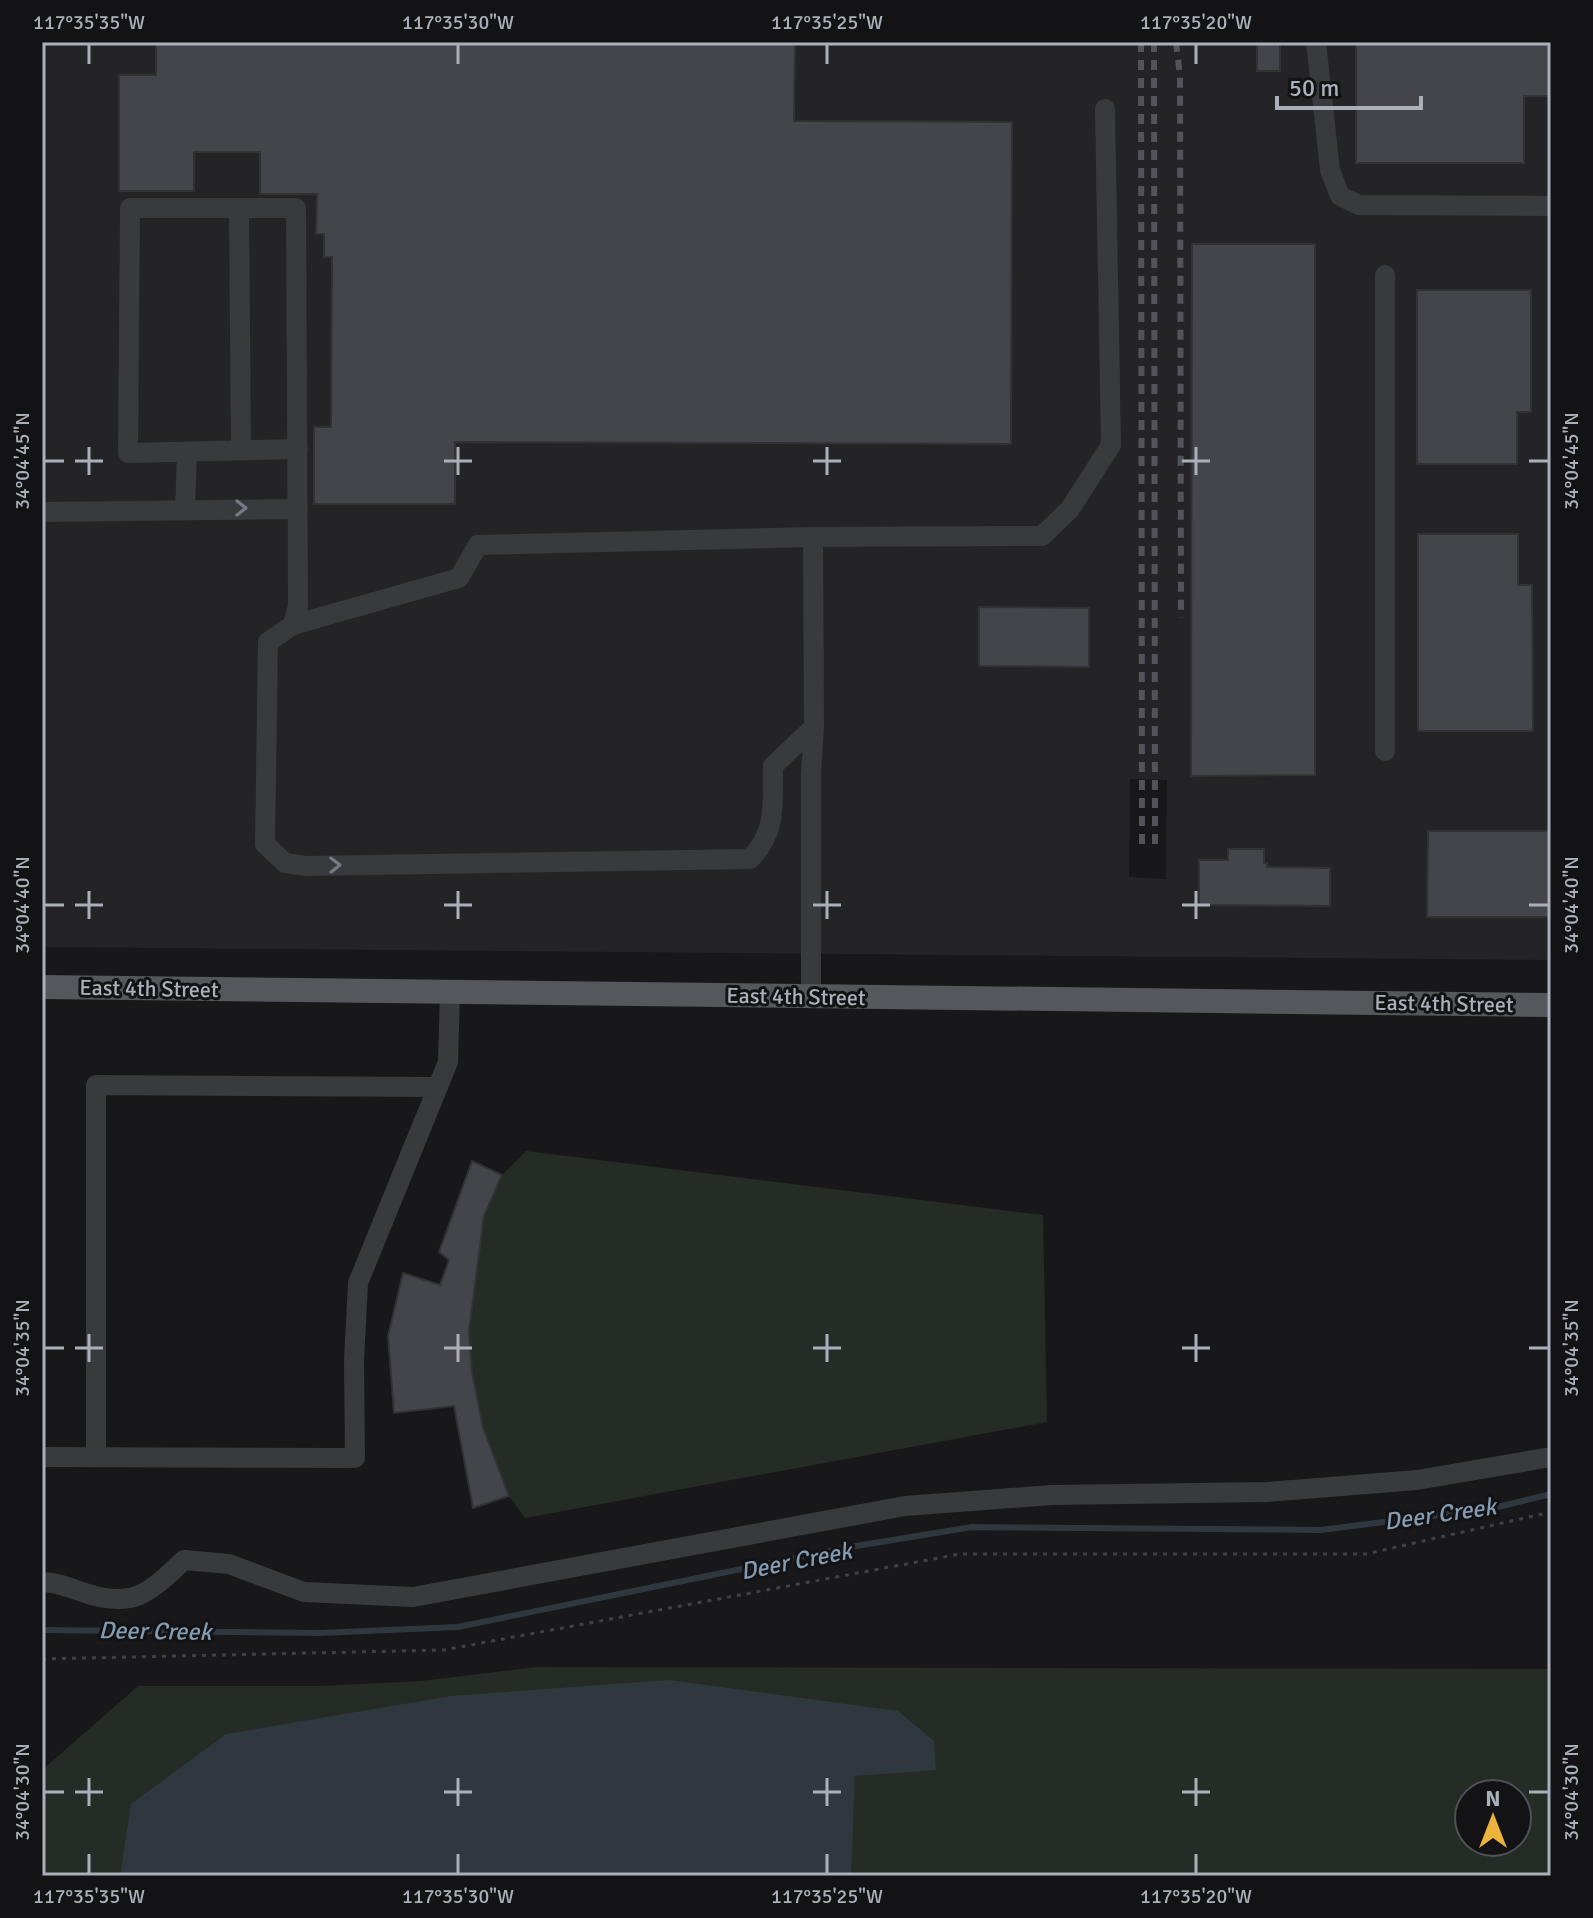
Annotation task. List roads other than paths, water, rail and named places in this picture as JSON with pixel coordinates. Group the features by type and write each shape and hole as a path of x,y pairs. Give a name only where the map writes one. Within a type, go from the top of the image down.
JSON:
{"main road":[{"name":"East 4th Street","path":"42,987 1551,1005"}],"lane":[{"path":"1316,42 1330,170 1340,196 1359,205 1551,206"},
{"path":"814,727 773,766 771,822 764,845 750,859 306,866 285,863 265,844 268,642 293,625 459,578 478,545 813,537 1042,536 1070,509 1111,445 1105,109"},
{"path":"293,625 298,606 298,449 296,208 130,208 128,453 298,449"},
{"path":"239,208 241,450"},
{"path":"1385,275 1385,751"},
{"path":"185,508 187,452"},
{"path":"42,512 298,509"},
{"path":"811,996 813,537"},
{"path":"42,1457 355,1458 354,1360 358,1283 448,1062 450,992"},
{"path":"96,1455 96,1085 437,1087"},
{"path":"42,1582 54,1582 90,1595 130,1600 155,1588 184,1560 229,1564 304,1592 413,1597 905,1506 1052,1495 1267,1492 1417,1480 1551,1457"}],"waterway":[{"name":"Deer Creek","path":"42,1630 320,1633 458,1627 844,1548 972,1527 1321,1530 1494,1508 1551,1494"}],"railway":[{"path":"1141,42 1142,847"},
{"path":"1154,42 1155,848"},
{"path":"1176,42 1180,76 1181,618"}]}
